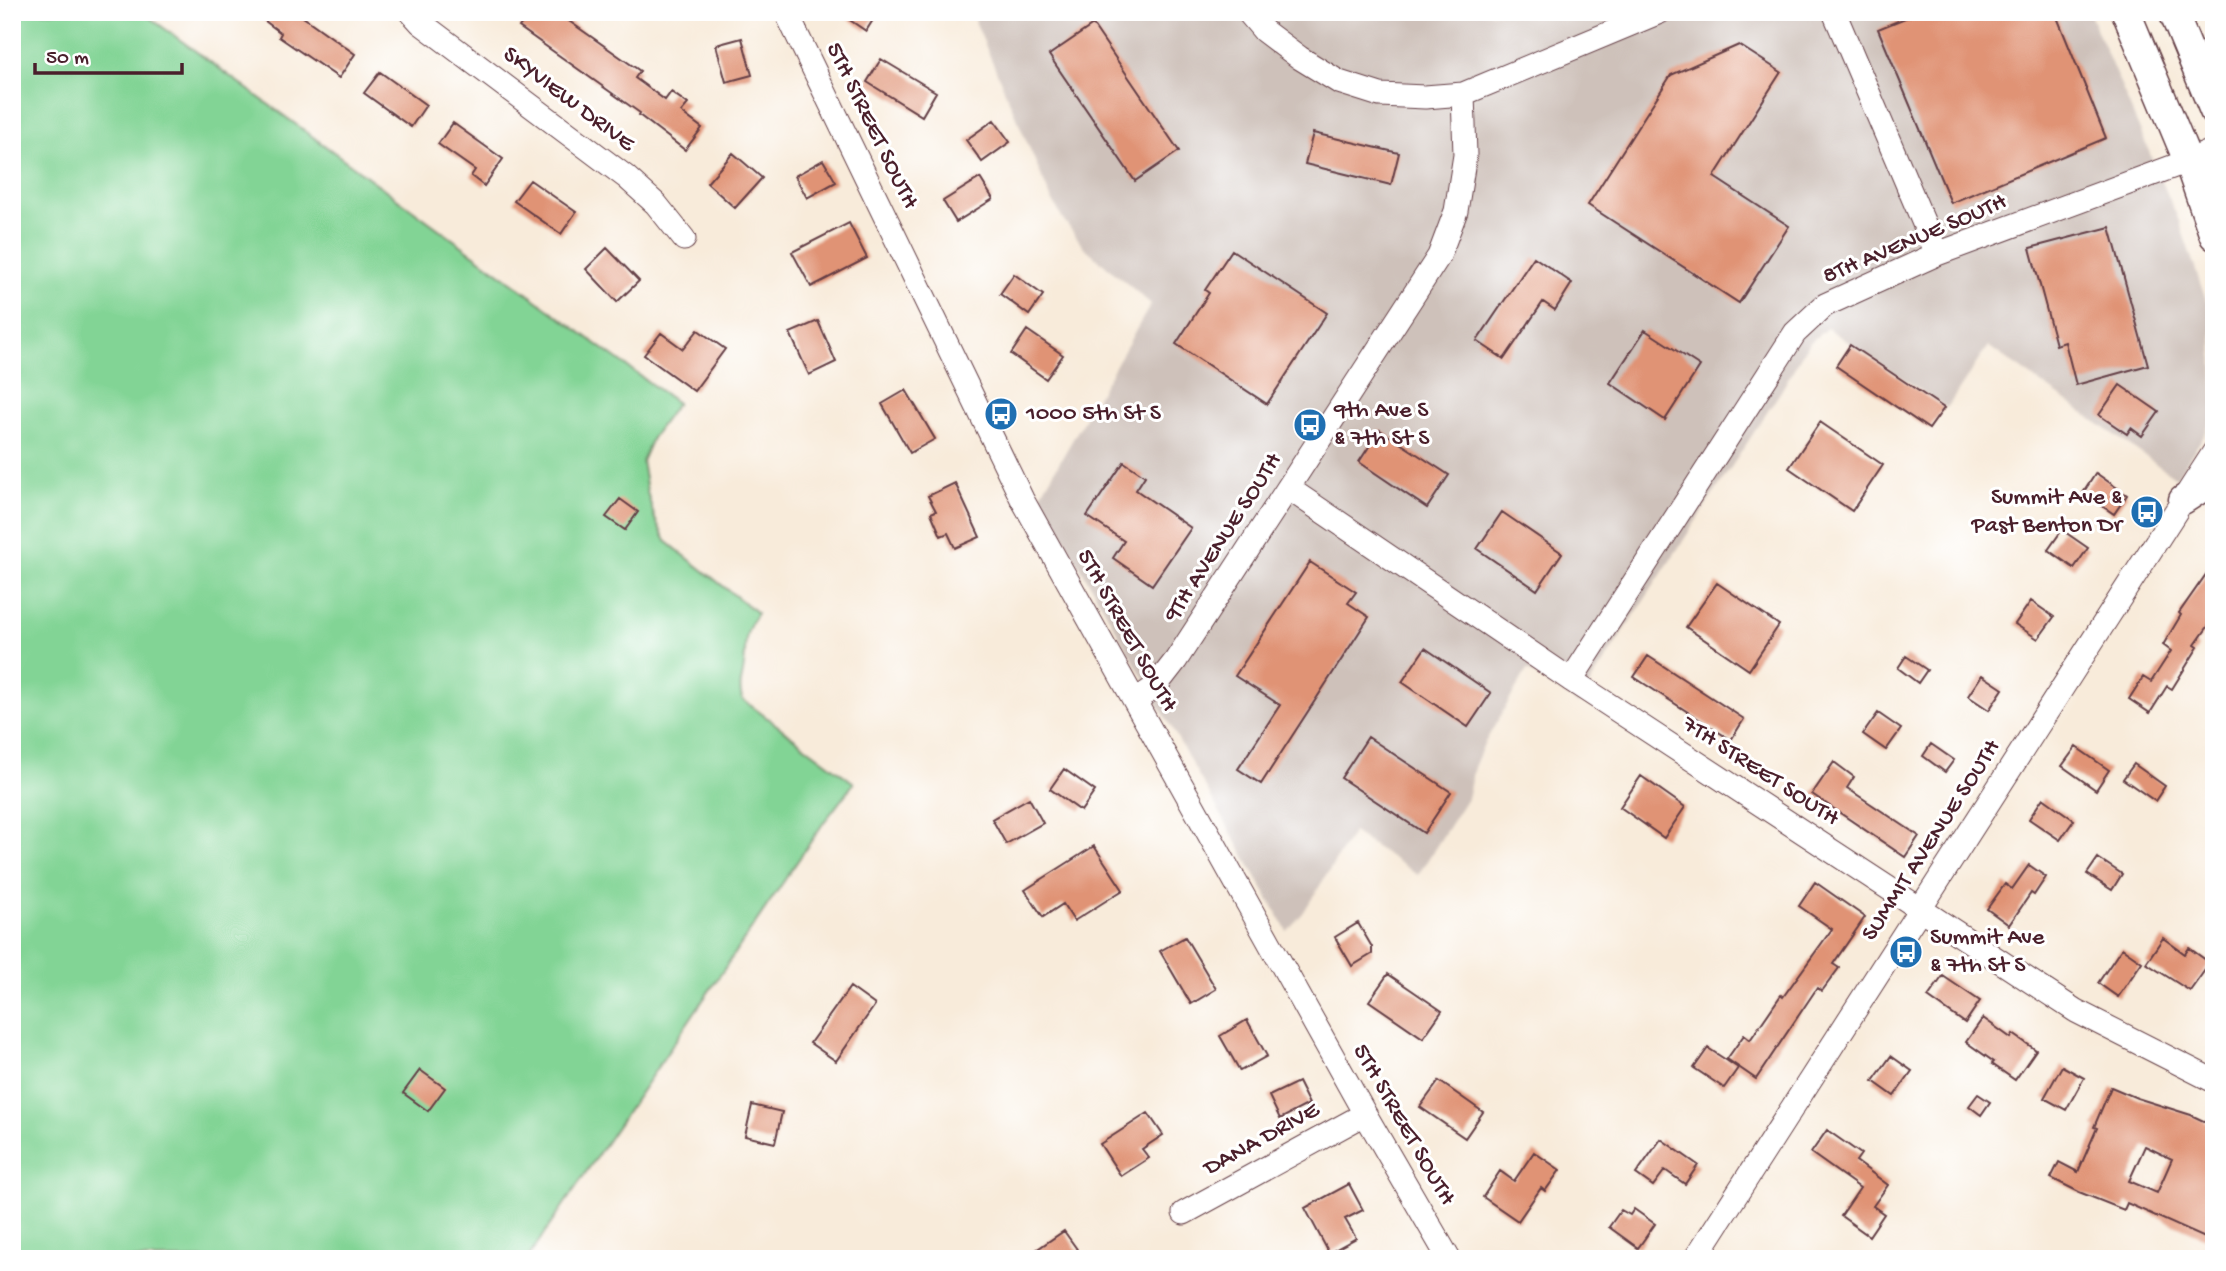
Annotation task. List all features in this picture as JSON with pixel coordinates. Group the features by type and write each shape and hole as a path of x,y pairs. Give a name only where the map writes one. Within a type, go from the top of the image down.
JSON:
{"main road":[{"path":"2126,12 2188,162 2214,236"},
{"path":"2173,12 2214,111"},
{"path":"2183,500 2203,487 2214,484"}],"street":[{"name":"SKYVIEW DRIVE","path":"411,12 421,23 626,177 656,204 684,239"},
{"name":"5TH STREET SOUTH","path":"786,12 1022,499 1365,1114 1449,1259"},
{"path":"1248,12 1264,31 1339,82 1380,94 1425,97 1463,94 1660,12"},
{"path":"1834,12 1937,254"},
{"name":"9TH AVENUE SOUTH","path":"1135,701 1155,687 1177,660 1439,256 1456,211 1465,155 1463,94"},
{"name":"8TH AVENUE SOUTH","path":"1571,680 1795,333 1825,305 1937,254 2188,162 2214,149"},
{"name":"SUMMIT AVENUE SOUTH","path":"1695,1259 2214,453"},
{"name":"7TH STREET SOUTH","path":"1288,488 1571,680 2076,1011 2214,1081"},
{"name":"DANA DRIVE","path":"1184,1213 1365,1114"}],"shaded area":[{"path":"971,12 2089,12 2179,221 2212,318 2214,414 2205,434 2176,478 1988,346 1947,408 1827,328 1808,344 1781,391 1578,704 1527,670 1484,744 1474,767 1467,798 1418,875 1353,832 1303,913 1287,931 1040,496 1151,304 1084,247 1063,219 1050,196"}],"green space":[{"path":"12,12 142,12 677,403 652,438 642,461 655,519 666,541 757,613 746,636 742,699 854,783 822,825 527,1259 12,1259"}],"building":[{"path":"253,12 296,12 355,54 339,78 279,37 281,33"},
{"path":"508,12 556,12 640,71 635,78 665,100 671,92 688,104 681,112 702,128 685,150 639,115 640,113 519,27 523,22"},
{"path":"838,12 878,12 866,31"},
{"path":"1920,12 2055,12 2106,138 1951,203 1878,29"},
{"path":"1093,25 1179,151 1135,181 1049,55"},
{"path":"742,38 752,75 726,82 716,45"},
{"path":"1739,45 1781,72 1714,177 1789,226 1739,303 1588,205 1671,75"},
{"path":"881,59 936,92 922,116 867,82"},
{"path":"380,72 426,105 411,127 364,93"},
{"path":"994,120 1010,142 982,162 966,140"},
{"path":"453,123 503,159 484,186 471,176 475,170 438,144"},
{"path":"1313,133 1399,153 1391,185 1305,164"},
{"path":"733,153 762,178 735,208 707,183"},
{"path":"823,160 836,182 807,198 795,176"},
{"path":"980,178 993,199 956,222 943,201"},
{"path":"530,180 576,212 561,234 514,201"},
{"path":"849,223 867,258 811,287 792,252"},
{"path":"2110,227 2148,365 2076,385 2065,342 2056,345 2030,248"},
{"path":"607,248 639,281 617,302 586,269"},
{"path":"1232,250 1327,313 1267,404 1176,344 1209,293 1205,290"},
{"path":"1534,257 1572,283 1555,310 1543,302 1504,359 1477,341"},
{"path":"1014,274 1043,295 1029,315 1000,294"},
{"path":"818,321 836,362 809,375 790,333"},
{"path":"698,330 725,349 694,391 644,355 661,333 683,349"},
{"path":"1027,330 1063,355 1046,379 1011,354"},
{"path":"1645,330 1700,366 1665,420 1610,383"},
{"path":"1850,345 1944,408 1929,429 1836,366"},
{"path":"2120,385 2159,412 2142,436 2131,428 2127,434 2099,415"},
{"path":"906,390 935,439 910,453 882,404"},
{"path":"1820,422 1883,465 1852,511 1789,468"},
{"path":"1380,430 1449,475 1427,508 1359,462"},
{"path":"1124,462 1145,476 1136,490 1191,528 1152,585 1113,558 1124,541 1087,516"},
{"path":"2096,473 2127,495 2114,514 2083,493"},
{"path":"955,483 980,537 955,548 948,533 941,536 931,513 936,511 928,496"},
{"path":"620,499 638,512 625,530 606,517"},
{"path":"1502,512 1562,553 1537,590 1477,549"},
{"path":"2062,530 2088,548 2074,568 2048,550"},
{"path":"1310,562 1356,592 1348,603 1369,617 1261,784 1238,769 1280,705 1235,676"},
{"path":"2214,563 2214,618 2195,645 2198,647 2172,689 2167,686 2150,713 2129,699 2143,677 2151,682 2171,651 2163,645 2181,615 2179,613"},
{"path":"1717,583 1779,625 1749,670 1686,627"},
{"path":"2031,601 2054,617 2038,639 2015,624"},
{"path":"1425,648 1491,693 1468,727 1402,682"},
{"path":"1648,656 1744,719 1731,740 1634,677"},
{"path":"1906,656 1927,670 1918,683 1898,668"},
{"path":"1982,675 2003,689 1989,710 1968,696"},
{"path":"1878,713 1901,729 1886,750 1863,734"},
{"path":"1368,737 1451,792 1424,833 1341,778"},
{"path":"1931,744 1954,760 1945,772 1923,756"},
{"path":"2076,747 2109,770 2096,790 2062,766"},
{"path":"1834,762 1854,777 1847,788 1919,836 1905,857 1812,794"},
{"path":"2134,764 2165,786 2155,801 2123,779"},
{"path":"1064,769 1095,791 1081,811 1050,789"},
{"path":"1641,776 1685,807 1664,838 1620,807"},
{"path":"1029,798 1043,823 1006,844 992,819"},
{"path":"2043,798 2074,820 2060,840 2029,819"},
{"path":"1094,846 1123,890 1074,921 1063,904 1043,917 1025,890"},
{"path":"2098,858 2122,874 2112,890 2087,874"},
{"path":"2029,865 2046,877 2034,895 2031,893 2009,925 1987,909 2005,884 2012,889"},
{"path":"1815,882 1865,917 1833,964 1839,968 1822,991 1817,988 1756,1079 1727,1059 1744,1035 1750,1040 1832,929 1799,906"},
{"path":"1358,923 1372,947 1372,954 1352,966 1335,937"},
{"path":"1185,937 1216,989 1191,1004 1160,951"},
{"path":"2163,938 2185,954 2189,948 2210,963 2190,991 2146,963"},
{"path":"2122,948 2142,962 2118,997 2098,983"},
{"path":"1388,974 1442,1011 1423,1038 1369,1001"},
{"path":"1943,976 1980,1001 1965,1023 1928,997"},
{"path":"850,987 875,1005 836,1061 810,1043"},
{"path":"1983,1018 2011,1038 2013,1034 2036,1050 2015,1080 1966,1042"},
{"path":"1247,1020 1267,1056 1240,1071 1220,1036"},
{"path":"1708,1048 1738,1068 1724,1088 1694,1068"},
{"path":"1891,1056 1912,1071 1894,1096 1873,1081"},
{"path":"2062,1066 2084,1078 2066,1110 2044,1098"},
{"path":"420,1070 445,1088 428,1111 403,1093"},
{"path":"1439,1081 1483,1112 1465,1138 1420,1107"},
{"path":"1298,1082 1309,1104 1280,1119 1269,1096"},
{"path":"2111,1087 2191,1115 2214,1126 2214,1242 2127,1203 2124,1210 2051,1178 2059,1162 2078,1172 2097,1128 2094,1127","holes":["2145,1146 2172,1159 2157,1193 2129,1181"]},
{"path":"1978,1094 1990,1102 1981,1115 1969,1106"},
{"path":"752,1105 782,1112 775,1143 745,1136"},
{"path":"1148,1113 1163,1135 1142,1149 1149,1158 1121,1176 1100,1144"},
{"path":"1827,1130 1861,1154 1856,1161 1888,1185 1873,1206 1884,1214 1869,1236 1841,1216 1860,1188 1811,1153"},
{"path":"1661,1139 1698,1165 1685,1184 1665,1170 1653,1186 1636,1174"},
{"path":"1534,1152 1560,1170 1545,1191 1541,1188 1518,1221 1483,1197 1500,1171 1514,1181"},
{"path":"1349,1184 1363,1210 1345,1219 1356,1238 1329,1253 1305,1208"},
{"path":"1634,1209 1655,1224 1638,1248 1609,1227 1621,1210 1630,1215"},
{"path":"1064,1231 1084,1259 1023,1259"}],"place":[{"name":"1000 5th St S","path":"1001,414"},
{"name":"9th Ave S & 7th St S","path":"1310,425"},
{"name":"Summit Ave & Past Benton Dr","path":"2147,512"},
{"name":"Summit Ave & 7th St S","path":"1906,952"}]}
